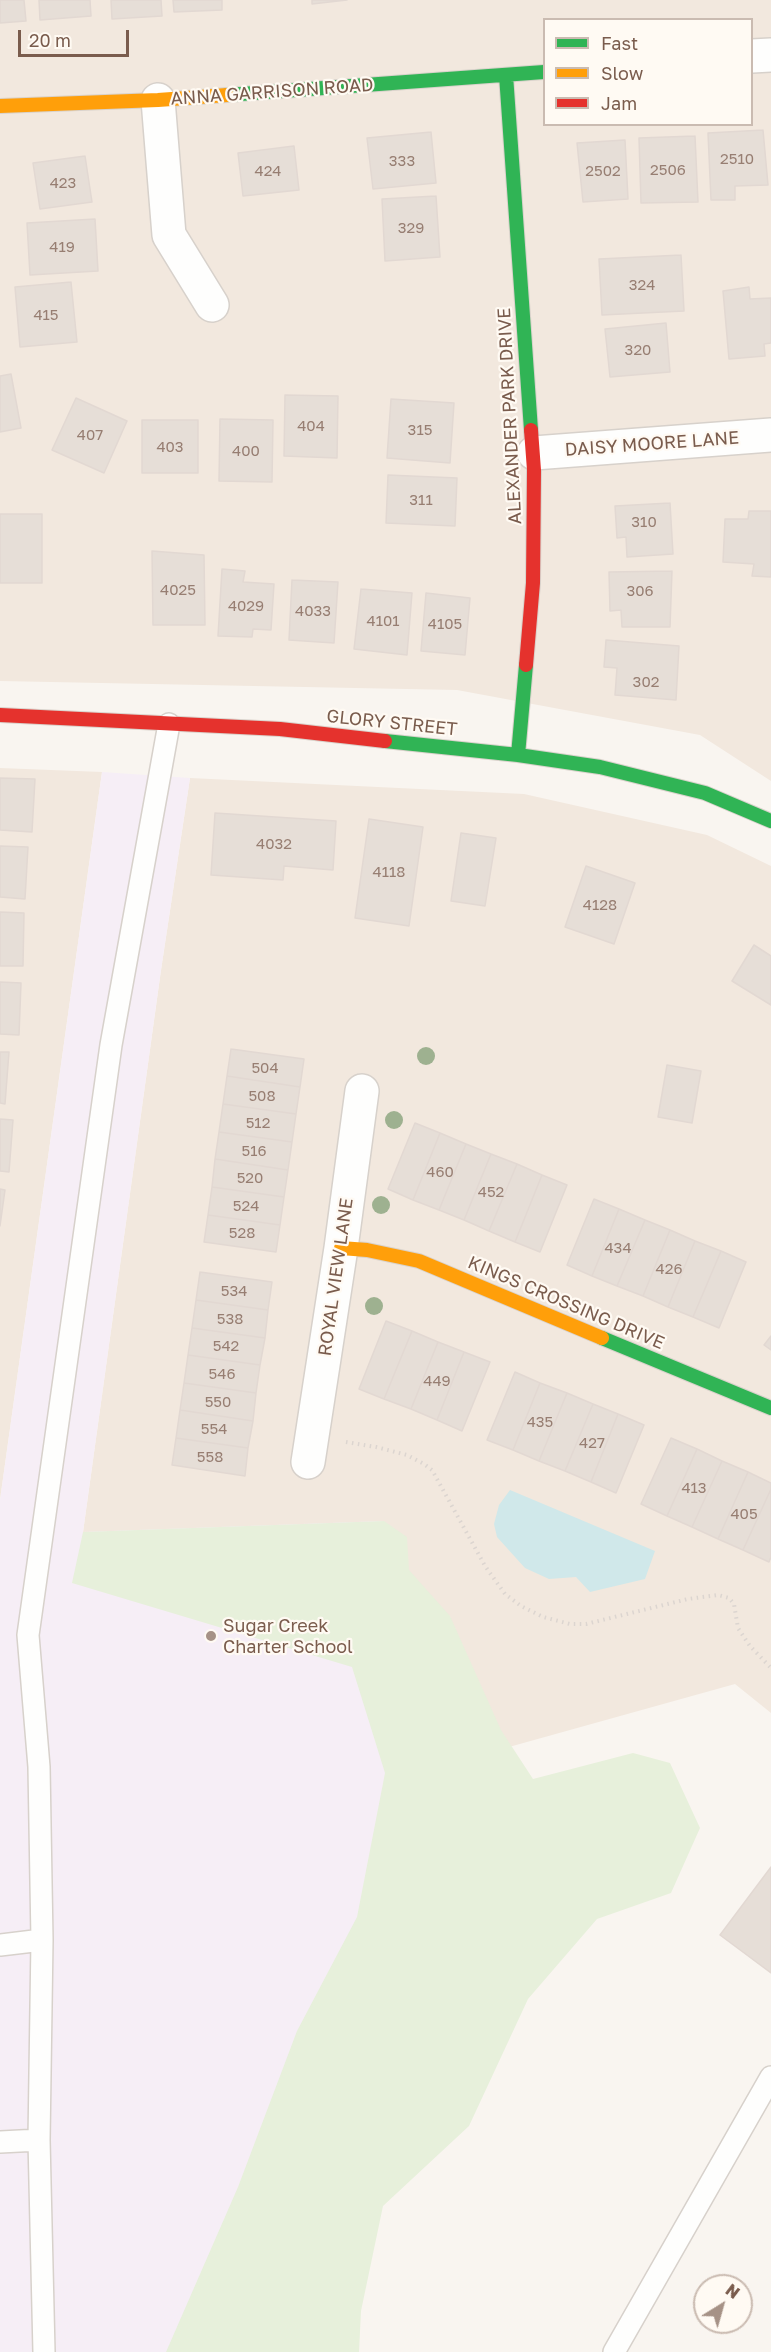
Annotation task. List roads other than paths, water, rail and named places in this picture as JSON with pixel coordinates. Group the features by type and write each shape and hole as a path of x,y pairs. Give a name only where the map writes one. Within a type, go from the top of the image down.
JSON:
{"street":[{"path":"753,56 771,55"},
{"name":"ANNA GARRISON ROAD","path":"0,106 158,100 543,72"},
{"name":"ALEXANDER PARK DRIVE","path":"506,75 534,453 533,583 518,755"},
{"path":"158,100 169,235 212,305"},
{"name":"DAISY MOORE LANE","path":"534,453 771,435"},
{"name":"GLORY STREET","path":"0,715 280,729 518,755 600,767 705,793 771,821"},
{"name":"ROYAL VIEW LANE","path":"308,1462 341,1248 362,1091"},
{"name":"KINGS CROSSING DRIVE","path":"341,1248 367,1250 419,1261 771,1408"}],"lane":[{"path":"44,2352 39,2140 42,1940 39,1767 28,1635 111,1045 169,724"},
{"path":"0,1945 42,1940"},
{"path":"614,2352 771,2077"},
{"path":"0,2142 39,2140"}],"water":[{"path":"510,1490 655,1551 645,1579 590,1592 576,1577 549,1579 525,1568 497,1537 494,1524 499,1505"}],"place":[{"name":"Sugar Creek Charter School","path":"211,1636"}]}
